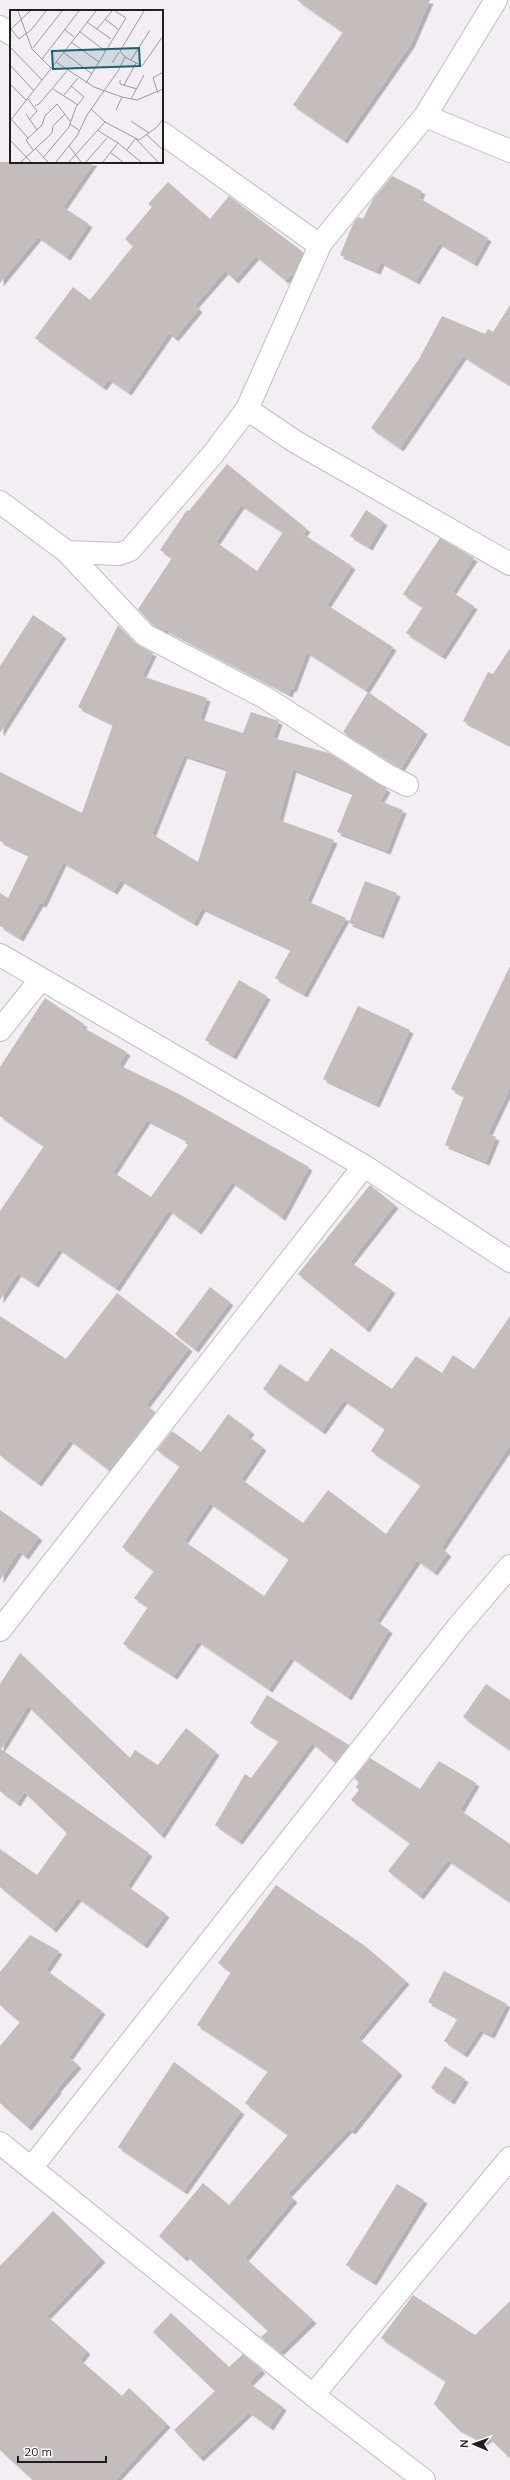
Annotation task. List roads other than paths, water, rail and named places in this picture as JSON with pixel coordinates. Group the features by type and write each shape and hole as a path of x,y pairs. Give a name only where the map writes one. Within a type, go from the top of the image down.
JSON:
{"street":[{"path":"67,552 119,554 130,550 213,454 247,408 321,243 425,116 496,0"},
{"path":"0,27 10,33"},
{"path":"425,116 510,151"},
{"path":"163,134 315,242 321,243"},
{"path":"247,408 294,441 510,564"},
{"path":"0,502 67,552 145,635 264,697 385,774 407,785"},
{"path":"0,955 364,1166 510,1261"},
{"path":"0,1030 41,980"},
{"path":"0,1630 364,1166"},
{"path":"32,2167 457,1628 510,1566"},
{"path":"0,2143 32,2167 313,2395 424,2480"},
{"path":"313,2395 510,2158"}]}
